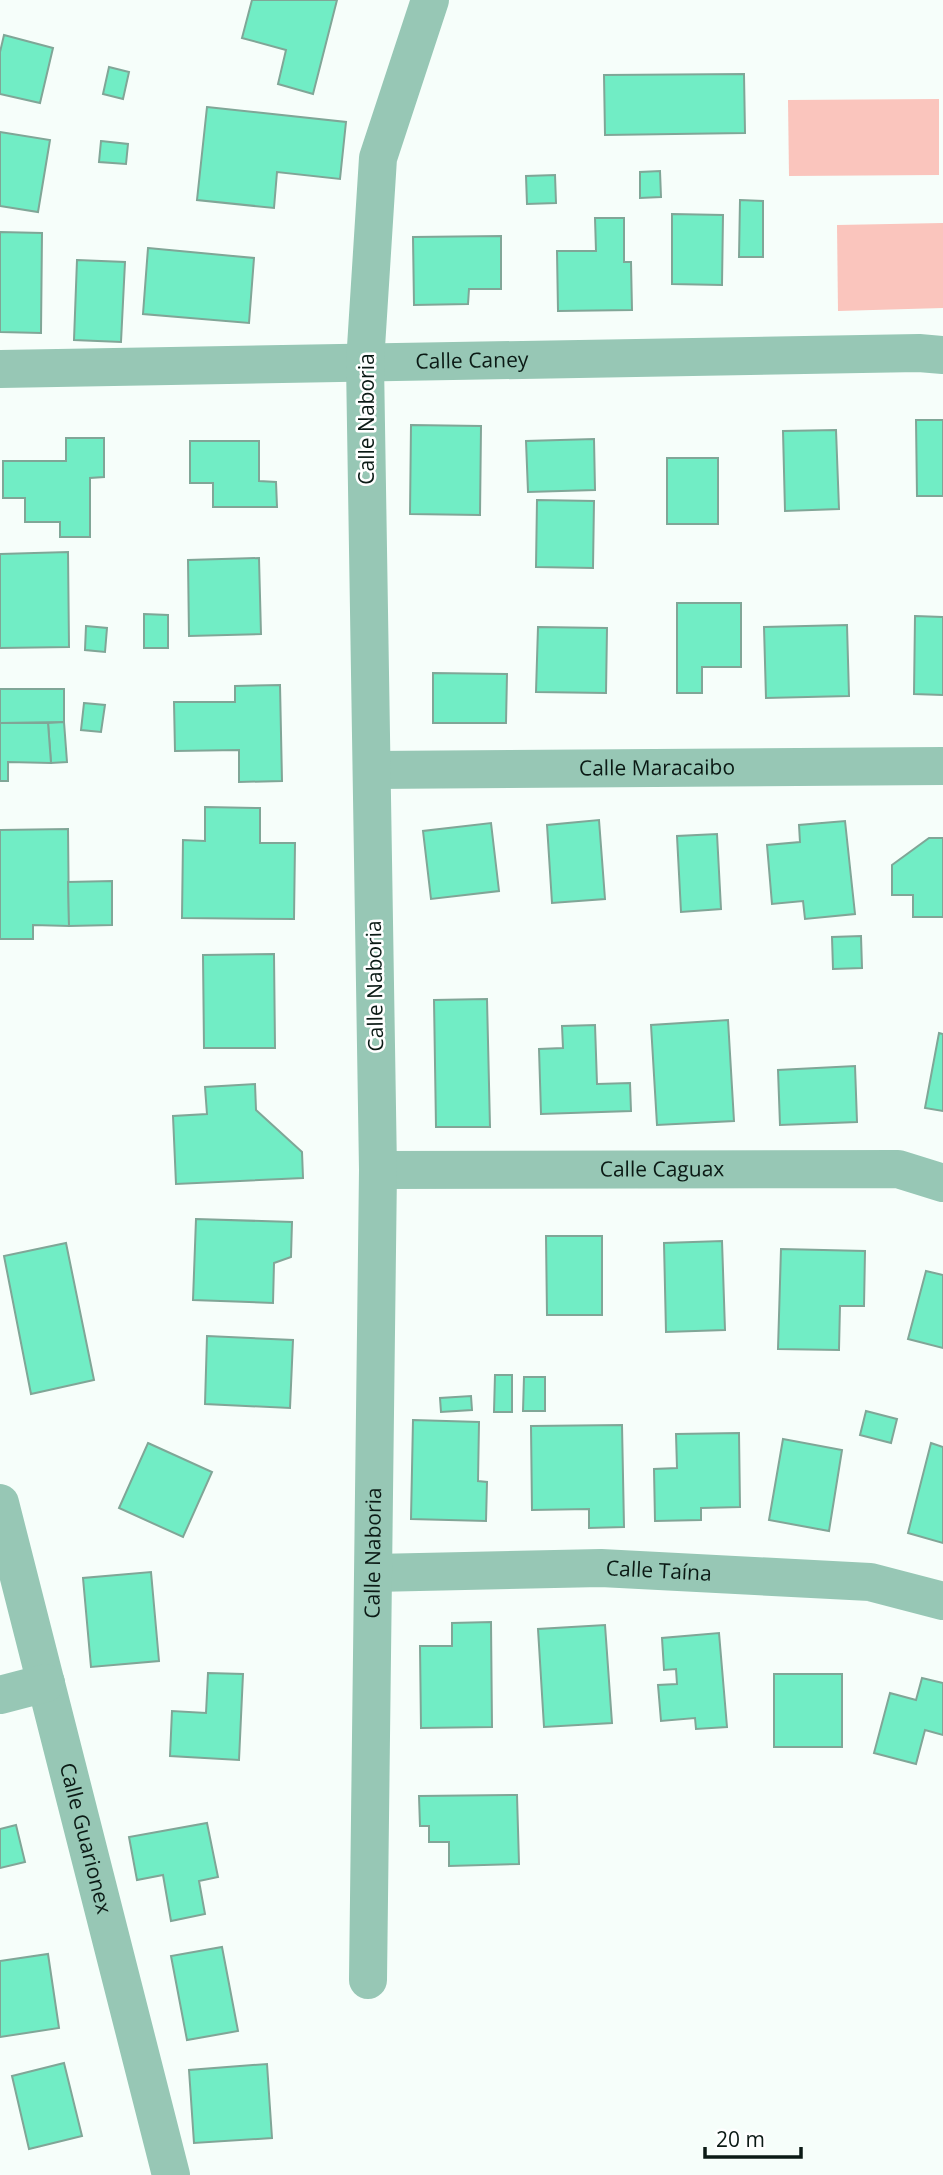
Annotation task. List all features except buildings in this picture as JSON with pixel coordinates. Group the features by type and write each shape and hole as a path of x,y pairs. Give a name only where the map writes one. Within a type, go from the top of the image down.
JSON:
{"street":[{"name":"Calle Naboria","path":"368,1980 378,1170 365,363 378,158 430,0"},
{"name":"Calle Caney","path":"0,369 905,353 943,355"},
{"name":"Calle Maracaibo","path":"372,770 943,766"},
{"name":"Calle Caguax","path":"378,1170 898,1170 943,1183"},
{"name":"Calle Guarionex","path":"0,1503 172,2175"},
{"name":"Calle Taína","path":"374,1573 601,1568 870,1582 943,1601"},
{"path":"0,1695 46,1683"}],"shaded area":[{"path":"939,99 939,175 789,176 788,100"},
{"path":"943,223 943,308 838,311 837,225"}]}
